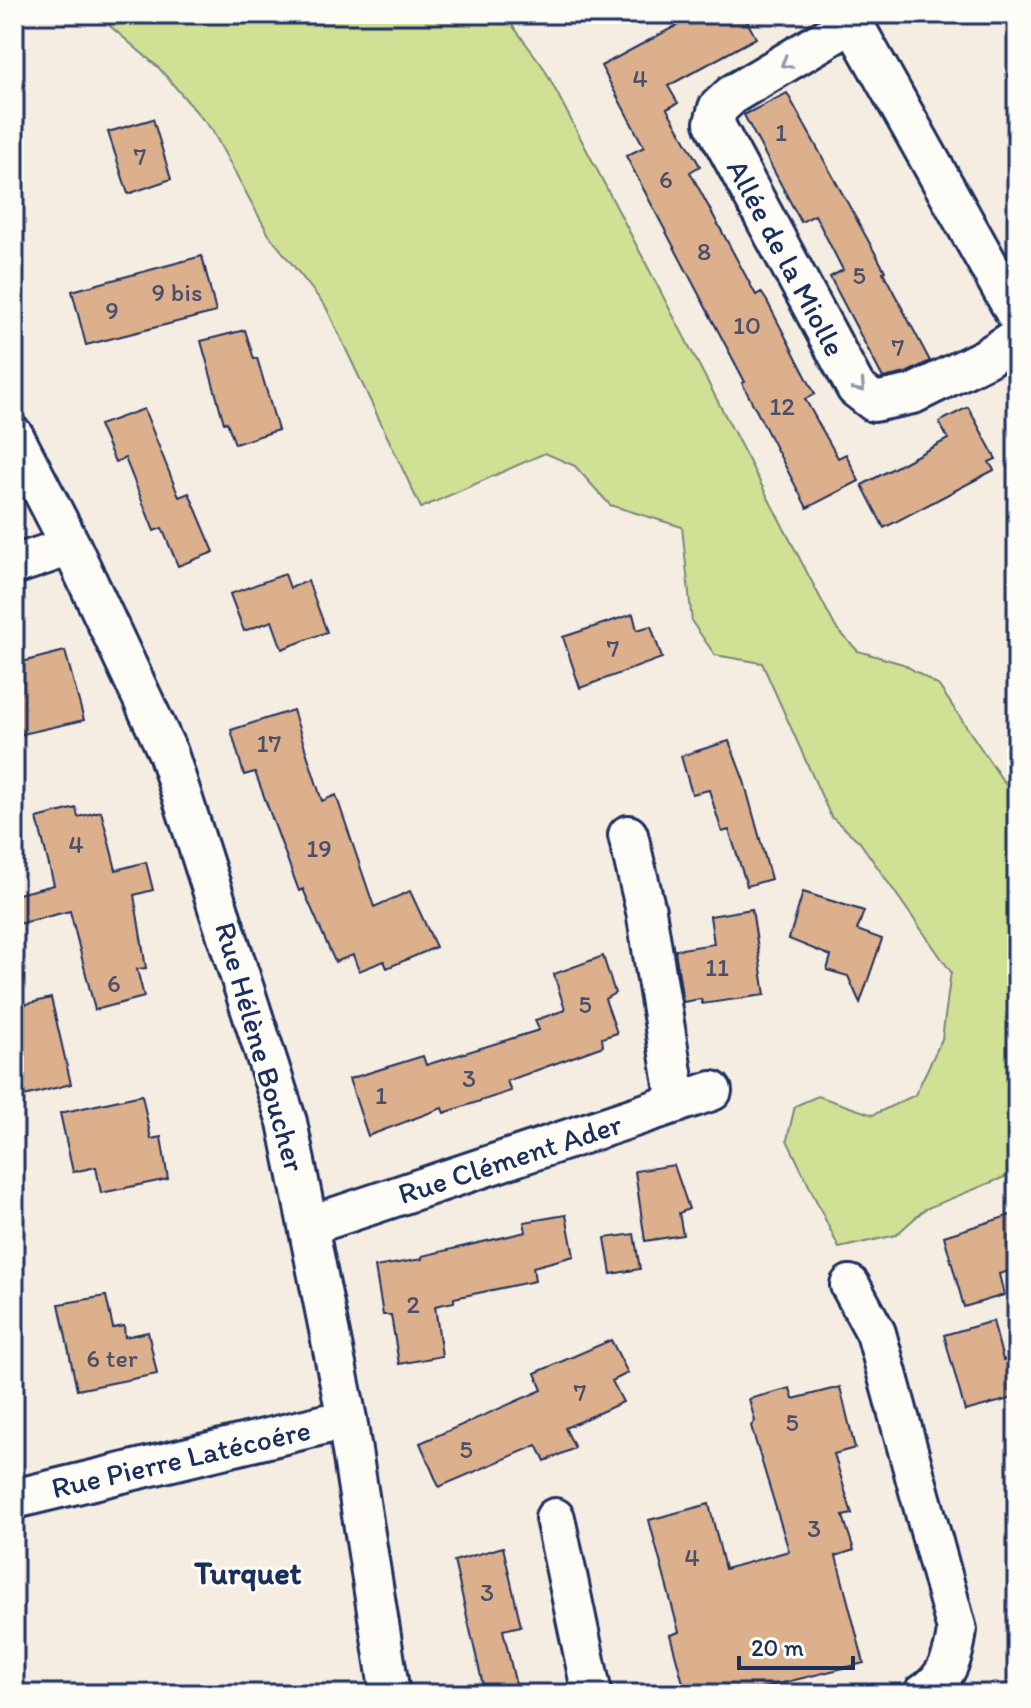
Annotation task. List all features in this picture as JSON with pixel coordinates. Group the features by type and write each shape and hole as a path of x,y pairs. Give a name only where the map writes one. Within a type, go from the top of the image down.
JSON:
{"street":[{"path":"850,18 1017,316"},
{"name":"Allée de la Miolle","path":"850,18 733,94 718,108 714,123 856,388 874,402 913,394 986,358 1017,338"},
{"name":"Rue Hélène Boucher","path":"14,436 71,546 168,753 287,1122 347,1419 390,1694"},
{"path":"14,565 71,546"},
{"name":"Rue Clément Ader","path":"308,1226 694,1097 628,835"},
{"path":"850,1285 876,1333 957,1630 955,1652 945,1674 923,1694"},
{"name":"Rue Pierre Latécoére","path":"14,1499 347,1419"},
{"path":"555,1518 592,1694"}],"green space":[{"path":"96,14 504,14 544,68 836,628 858,651 903,664 939,686 1005,784 1017,786 1017,1172 925,1209 896,1235 839,1248 787,1140 795,1106 818,1096 873,1115 915,1095 942,1039 951,972 859,841 831,817 762,663 715,655 692,622 682,527 610,505 575,466 545,453 421,508 326,307 269,235 212,130 159,68"}],"building":[{"path":"698,14 743,14 756,38 668,86 678,103 667,109 700,166 690,172 756,295 761,292 767,301 815,394 805,399 838,458 846,454 859,481 807,508 742,383 745,382 626,156 644,147 601,66"},
{"path":"787,93 885,271 930,361 906,373 883,378 830,277 843,270 815,215 801,222 744,115"},
{"path":"153,119 171,179 128,194 108,132"},
{"path":"202,256 216,312 86,345 72,291"},
{"path":"245,330 254,359 257,358 278,430 235,444 227,422 224,423 201,341"},
{"path":"968,407 996,459 989,462 994,470 884,528 862,485 948,439 939,422"},
{"path":"144,409 179,497 189,493 214,552 178,566 162,528 154,531 125,458 115,462 99,425"},
{"path":"285,574 290,588 308,581 327,632 282,649 272,621 244,631 230,594"},
{"path":"633,614 637,630 651,626 662,658 580,688 563,637"},
{"path":"65,651 84,720 14,736 14,664"},
{"path":"293,710 322,801 336,795 374,907 410,891 436,947 387,968 384,961 359,971 353,955 335,962 303,889 299,891 255,772 244,775 231,730"},
{"path":"729,741 744,781 771,879 747,886 729,830 722,832 709,790 692,794 681,756"},
{"path":"76,808 78,817 101,811 116,870 146,862 153,890 134,895 146,968 137,969 144,997 95,1010 70,911 14,925 14,895 54,885 37,818"},
{"path":"803,892 864,911 857,930 882,939 860,1003 848,976 827,970 831,956 789,939"},
{"path":"752,909 765,995 702,1004 701,999 683,1002 675,950 714,944 710,916"},
{"path":"603,956 615,993 605,999 617,1033 602,1038 603,1046 507,1081 511,1091 444,1113 442,1108 368,1136 349,1079 423,1056 426,1065 539,1030 535,1020 565,1010 554,974"},
{"path":"51,998 71,1084 20,1097 14,1073 14,1007"},
{"path":"142,1095 151,1139 161,1137 168,1179 101,1193 96,1167 73,1172 60,1113"},
{"path":"674,1165 689,1209 679,1213 683,1235 645,1241 635,1171"},
{"path":"1017,1213 1017,1269 999,1274 1004,1295 964,1307 944,1236"},
{"path":"566,1215 574,1256 533,1267 535,1281 454,1298 454,1302 435,1306 442,1356 399,1364 391,1315 383,1315 375,1267 422,1259 422,1256 526,1232 524,1222"},
{"path":"634,1234 640,1269 611,1274 605,1238"},
{"path":"106,1296 113,1328 124,1326 125,1337 148,1332 157,1374 77,1390 59,1304"},
{"path":"993,1321 1003,1360 1017,1357 1017,1397 965,1411 944,1335"},
{"path":"611,1340 628,1373 612,1381 623,1402 565,1428 575,1448 545,1461 537,1445 439,1487 420,1443 542,1390 535,1373"},
{"path":"840,1387 855,1448 834,1454 852,1514 843,1516 854,1550 836,1556 864,1663 738,1694 686,1694 670,1635 679,1632 649,1520 709,1504 725,1569 789,1551 751,1426 755,1421 749,1399 790,1388 793,1399"},
{"path":"503,1547 521,1626 503,1630 518,1694 485,1694 454,1561"}],"district":[{"name":"Turquet","path":"248,1573"}]}
